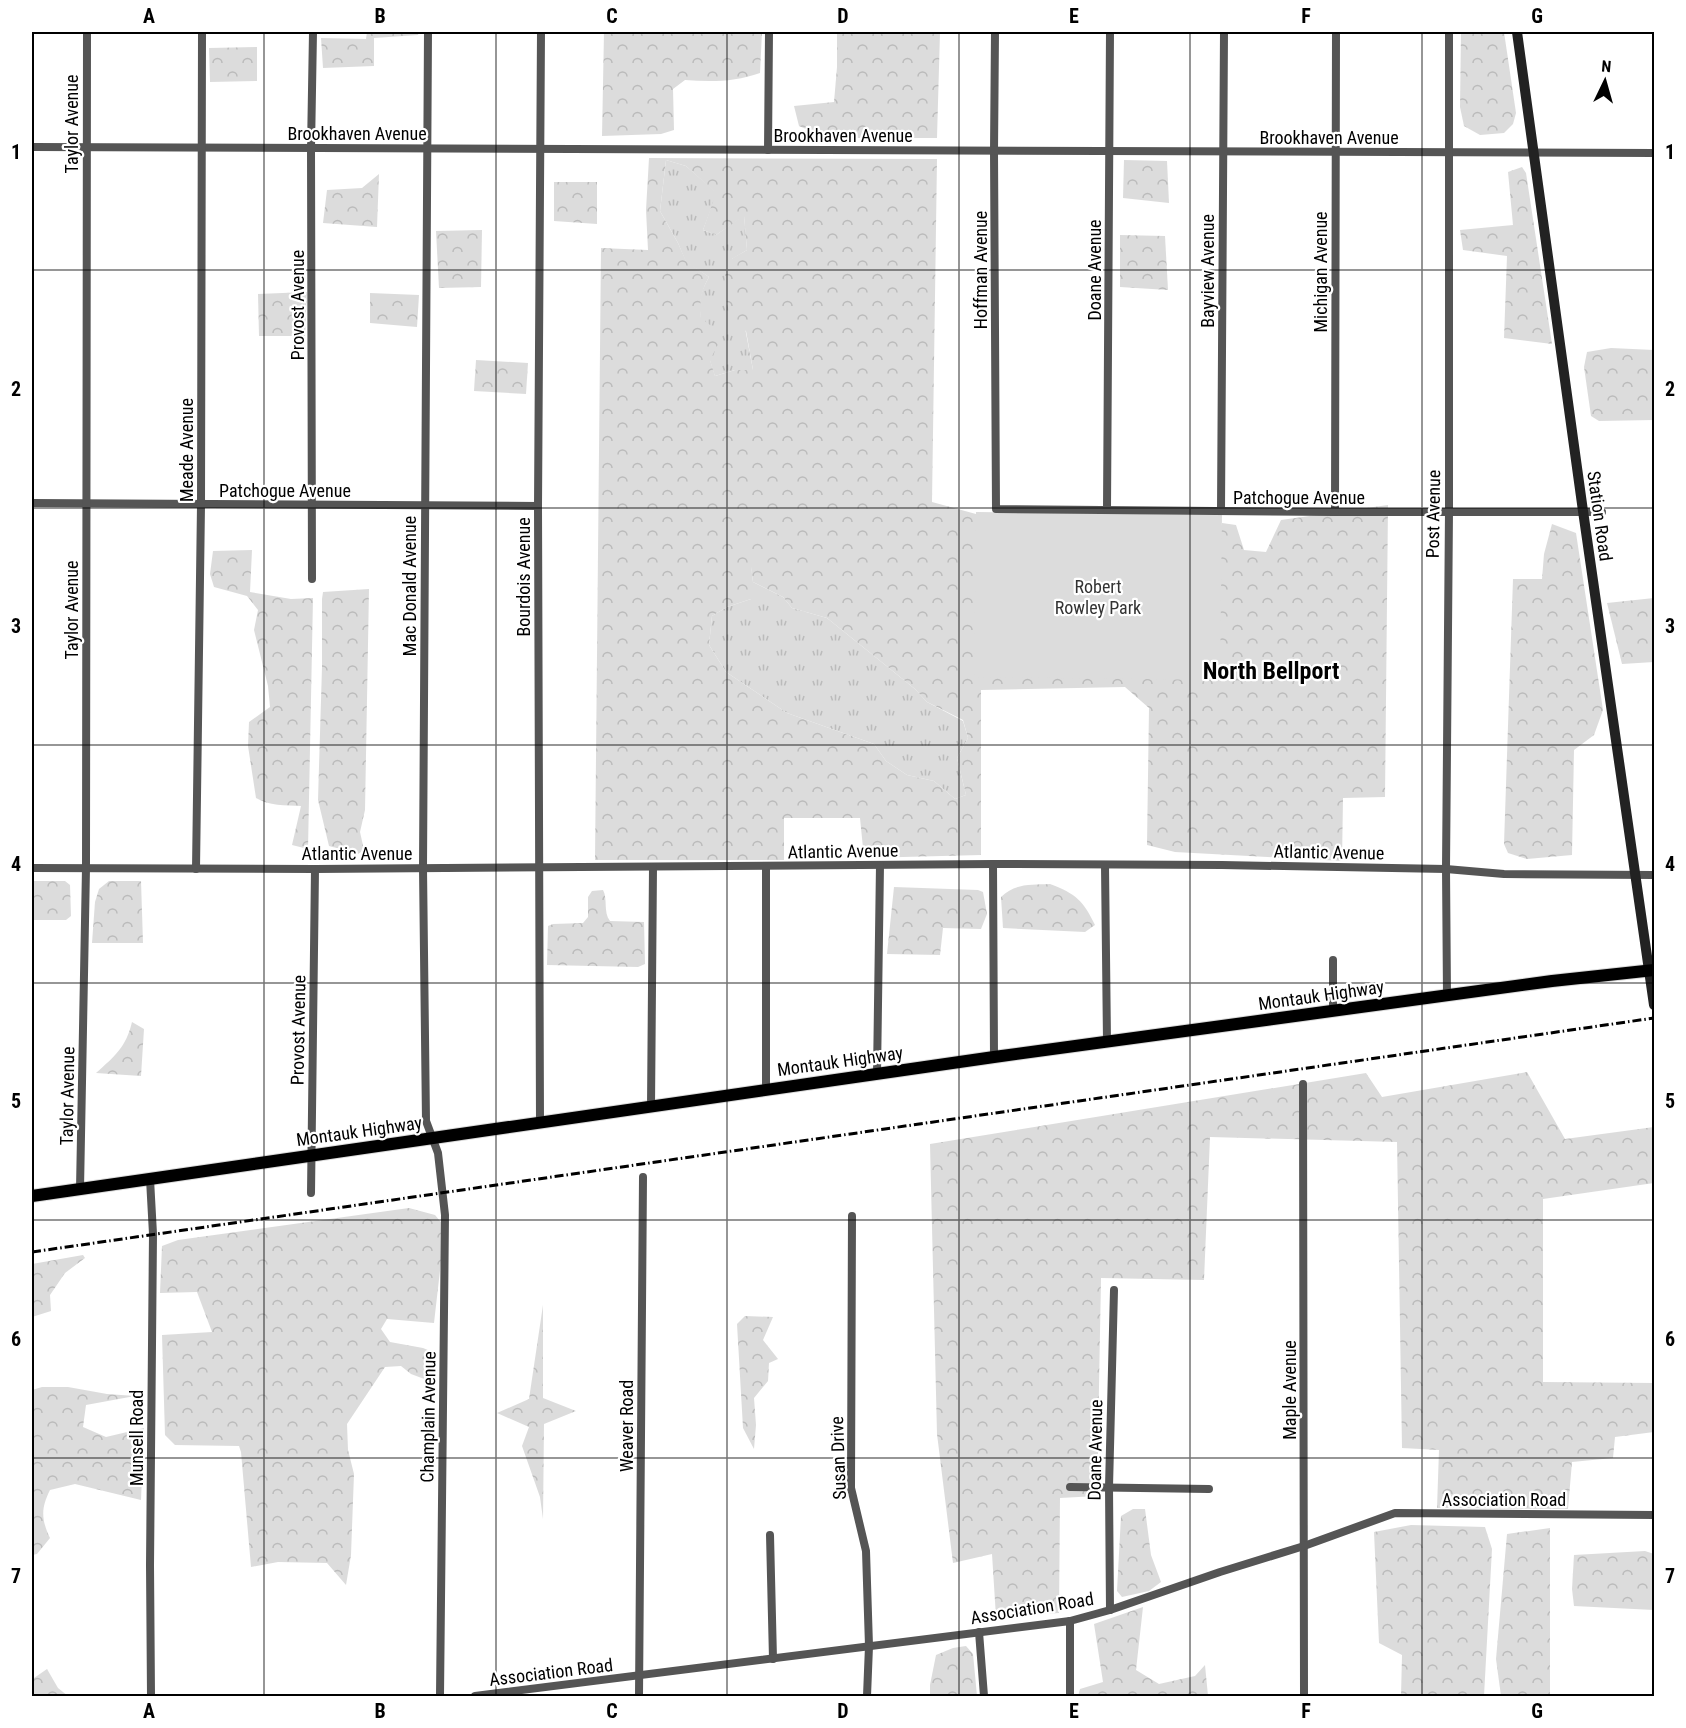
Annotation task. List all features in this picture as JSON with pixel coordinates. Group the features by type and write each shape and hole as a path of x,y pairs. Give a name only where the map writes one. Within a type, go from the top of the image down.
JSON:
{"main road":[{"name":"Station Road","path":"1517,32 1583,511 1652,971 1654,1005"},
{"name":"Montauk Highway","path":"32,1196 1107,1042 1552,981 1652,971"}],"street":[{"name":"Taylor Avenue","path":"80,1189 86,868 87,32"},
{"name":"Meade Avenue","path":"196,869 201,505 202,32"},
{"name":"Provost Avenue","path":"312,579 313,32"},
{"name":"Mac Donald Avenue","path":"428,32 423,868 426,1121 432,1138"},
{"name":"Bourdois Avenue","path":"540,1123 538,506 541,32"},
{"path":"768,150 769,32"},
{"name":"Hoffman Avenue","path":"995,32 996,508"},
{"name":"Doane Avenue","path":"1107,509 1110,32"},
{"name":"Bayview Avenue","path":"1221,512 1224,32"},
{"name":"Michigan Avenue","path":"1335,512 1336,32"},
{"name":"Post Avenue","path":"1447,996 1449,32"},
{"name":"Brookhaven Avenue","path":"32,147 1654,153"},
{"name":"Patchogue Avenue","path":"32,503 538,506"},
{"name":"Patchogue Avenue","path":"996,508 1221,512 1602,512"},
{"path":"993,864 994,1058"},
{"name":"Atlantic Avenue","path":"32,868 315,869 993,864 1333,866 1446,869 1504,874 1654,875"},
{"path":"877,1074 880,865"},
{"path":"1105,866 1107,1042"},
{"path":"651,1107 653,867"},
{"path":"766,867 766,1090"},
{"name":"Provost Avenue","path":"311,1192 315,869"},
{"path":"1333,960 1333,1011"},
{"name":"Maple Avenue","path":"1303,1084 1304,1696"},
{"name":"Champlain Avenue","path":"432,1138 438,1153 445,1215 440,1696"},
{"name":"Weaver Road","path":"639,1696 643,1177"},
{"name":"Munsell Road","path":"150,1179 153,1219 151,1696"},
{"name":"Susan Drive","path":"852,1216 851,1488 866,1551 869,1646 867,1696"},
{"name":"Doane Avenue","path":"1110,1610 1109,1487 1114,1290"},
{"path":"1070,1487 1209,1489"},
{"name":"Association Road","path":"475,1696 1070,1621 1304,1546 1395,1513 1654,1515"},
{"path":"770,1535 773,1659"},
{"path":"1070,1621 1070,1696"},
{"path":"979,1632 984,1696"}],"green space":[{"path":"367,32 419,32 418,35 374,38 374,66 323,68 321,38 366,39"},
{"path":"604,32 762,32 760,73 723,81 685,80 673,89 674,130 661,134 602,136"},
{"path":"837,32 940,32 937,138 827,138 799,126 794,106 834,102"},
{"path":"1461,32 1504,32 1516,113 1513,124 1504,133 1480,135 1464,126 1460,107"},
{"path":"257,47 257,81 210,82 209,48"},
{"path":"649,158 937,159 932,502 976,514 1204,588 1222,523 1236,525 1244,550 1266,552 1281,520 1388,505 1385,797 1343,798 1342,861 1175,852 1147,845 1149,708 1125,687 981,690 981,855 864,858 860,818 784,818 784,860 595,860 601,248 648,250 646,210","holes":["666,160 686,166 716,193 703,230 716,235 744,216 747,250 731,260 727,267 725,283 726,300 732,325 746,331 753,370 735,370 715,376 710,360 723,335 701,318 700,313 702,292 709,277 686,261 660,211","751,567 753,582 783,597 792,608 827,618 915,689 927,702 963,720 968,738 957,758 966,795 955,799 934,781 907,775 886,761 874,744 787,713 726,672 709,645 712,616 727,607 751,599"]},
{"path":"666,160 686,166 717,193 703,230 716,235 744,215 747,250 732,259 753,370 735,370 715,376 700,312 700,301 709,277 686,262 660,211"},
{"path":"1124,160 1167,161 1169,203 1123,198"},
{"path":"1522,167 1526,173 1552,344 1504,338 1507,256 1463,250 1460,230 1513,225 1508,172"},
{"path":"379,174 377,227 323,223 327,190 362,188"},
{"path":"554,182 597,182 597,224 554,221"},
{"path":"482,230 481,287 439,288 436,231"},
{"path":"1120,235 1165,236 1168,290 1120,287"},
{"path":"307,292 305,336 259,336 258,294"},
{"path":"370,293 419,295 417,327 370,323"},
{"path":"1611,348 1654,350 1654,420 1599,421 1591,416 1584,367 1587,352"},
{"path":"476,360 528,363 526,394 474,391"},
{"name":"Robert Rowley Park","path":"976,512 1222,515 1220,680 974,677"},
{"path":"1552,524 1576,533 1603,710 1594,735 1574,750 1572,855 1527,859 1508,853 1504,844 1513,579 1542,579 1544,554"},
{"path":"252,550 250,592 291,599 313,598 308,849 292,845 301,806 272,804 256,798 248,746 249,722 270,707 268,686 254,630 258,610 247,596 214,587 210,574 213,551"},
{"path":"750,557 753,582 783,597 792,608 827,618 915,689 927,702 963,721 968,738 957,758 966,795 955,799 934,781 907,775 886,761 874,744 787,713 726,672 709,645 712,616 727,607 751,599"},
{"path":"369,589 365,810 360,832 364,850 358,854 329,846 318,800 322,599 323,592"},
{"path":"1654,598 1654,662 1622,664 1607,603"},
{"path":"32,881 65,881 70,885 71,916 66,920 32,920"},
{"path":"109,881 141,881 143,943 92,943 95,902 99,889"},
{"path":"1050,884 1078,899 1087,909 1095,925 1085,932 1003,928 1001,897 1006,892 1018,887"},
{"path":"894,887 978,890 983,892 987,914 981,929 943,928 940,955 887,954"},
{"path":"603,890 610,921 644,922 645,964 638,967 547,965 548,926 583,923 588,917 588,897 592,891"},
{"path":"132,1022 144,1029 141,1076 96,1073 119,1050 127,1038"},
{"path":"1527,1072 1565,1139 1654,1127 1654,1183 1543,1199 1543,1382 1654,1383 1654,1432 1615,1437 1613,1458 1572,1462 1568,1509 1437,1508 1439,1450 1402,1448 1397,1142 1210,1137 1204,1280 1101,1278 1097,1496 1060,1498 1059,1613 996,1617 992,1554 953,1563 937,1434 930,1144 1366,1073 1382,1097"},
{"path":"409,1208 435,1215 445,1227 434,1323 387,1319 381,1329 390,1342 423,1348 435,1353 435,1383 411,1374 401,1366 385,1367 347,1424 348,1450 354,1474 351,1555 346,1585 327,1563 278,1562 251,1567 239,1446 175,1445 165,1435 162,1335 212,1332 197,1292 160,1293 162,1246 178,1240"},
{"path":"83,1255 85,1258 65,1273 50,1295 51,1311 32,1317 32,1264"},
{"path":"543,1305 543,1398 576,1411 544,1424 543,1519 540,1497 522,1446 529,1427 497,1413 529,1399"},
{"path":"745,1316 773,1317 763,1340 778,1359 769,1363 768,1381 754,1398 756,1425 754,1449 743,1428 737,1324"},
{"path":"42,1387 68,1387 135,1396 86,1405 83,1427 106,1437 144,1428 141,1500 75,1484 50,1490 43,1514 50,1538 37,1554 32,1555 32,1390"},
{"path":"1133,1509 1145,1509 1151,1555 1161,1582 1149,1591 1122,1597 1117,1591 1121,1516"},
{"path":"1411,1525 1485,1527 1492,1549 1484,1696 1401,1696 1402,1655 1379,1643 1374,1532"},
{"path":"1550,1528 1550,1696 1501,1696 1496,1659 1507,1534"},
{"path":"1645,1551 1654,1554 1654,1610 1574,1606 1572,1589 1574,1555"},
{"path":"1143,1607 1136,1670 1159,1684 1195,1676 1205,1665 1208,1696 1078,1696 1080,1689 1103,1682 1094,1624"},
{"path":"966,1646 973,1654 977,1696 930,1696 936,1655 953,1648"},
{"path":"47,1669 58,1688 68,1696 32,1696 32,1679"}],"railway":[{"path":"32,1252 1654,1018"}],"district":[{"name":"North Bellport","path":"1271,671"}]}
